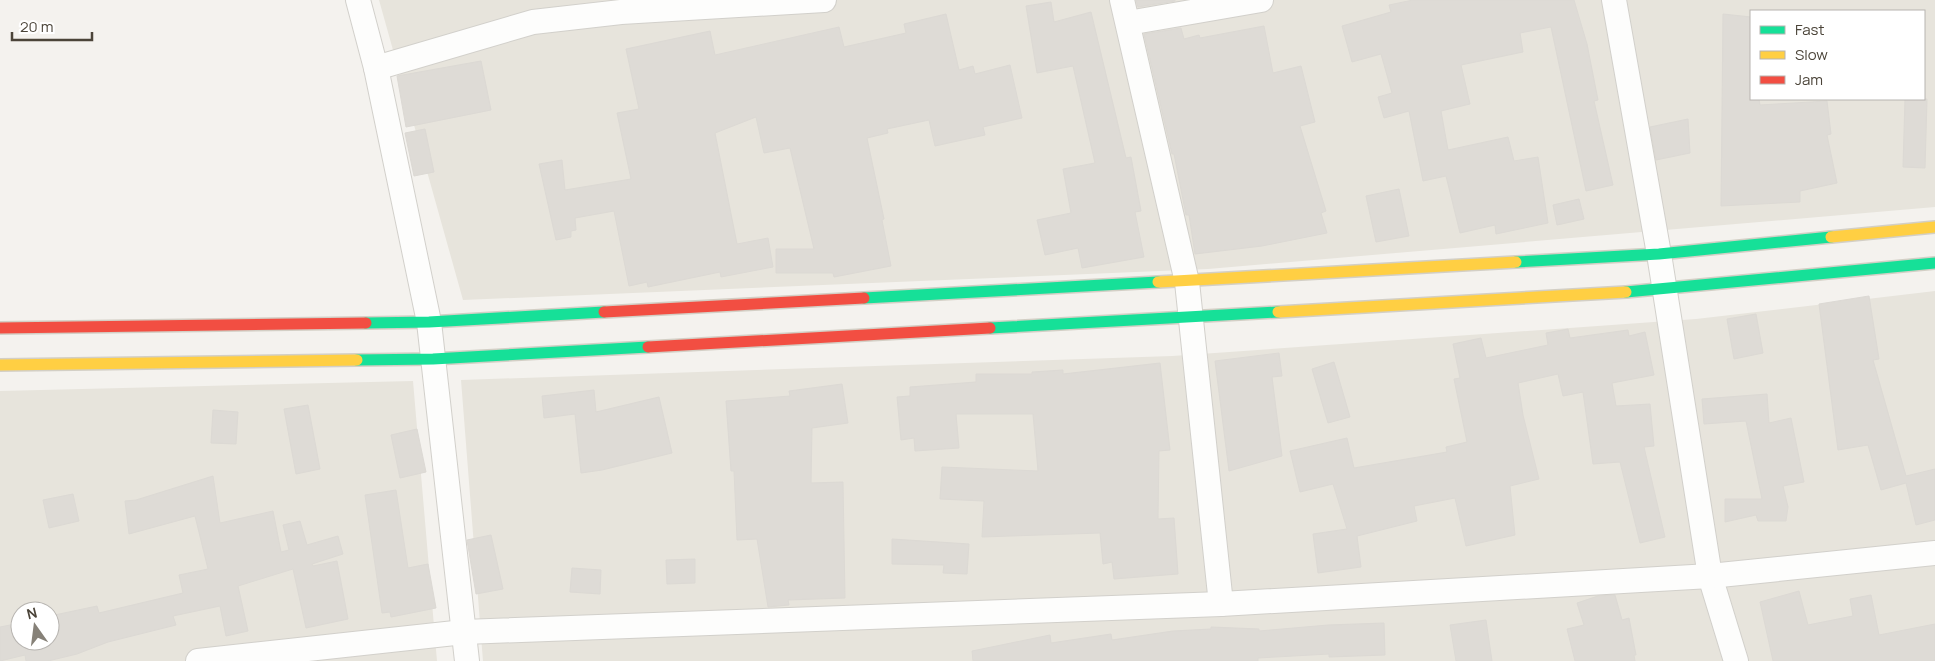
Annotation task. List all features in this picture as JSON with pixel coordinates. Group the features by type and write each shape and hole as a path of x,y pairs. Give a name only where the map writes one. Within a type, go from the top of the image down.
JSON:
{"street":[{"path":"358,0 376,68 429,322 466,661"},
{"path":"376,68 533,22 622,12 824,0"},
{"path":"1122,0 1187,282 1221,604"},
{"path":"1128,23 1260,0"},
{"path":"1614,0 1659,254 1710,576 1736,661"},
{"path":"0,328 429,322 1187,282 1659,254 1935,227"},
{"path":"0,364 433,359 1665,290 1935,263"},
{"path":"198,661 464,632 1221,604 1710,576 1935,553"}],"shaded area":[{"path":"379,0 1935,0 1935,207 1208,269 463,300"},
{"path":"1935,291 1935,661 483,661 461,380 1172,356 1696,319"},
{"path":"413,381 437,661 0,661 0,391"}],"building":[{"path":"1136,0 1175,0 1175,1 1138,7"},
{"path":"1413,0 1574,0 1587,44 1598,100 1594,101 1613,185 1586,191 1551,27 1520,33 1523,52 1461,65 1470,104 1441,111 1448,150 1508,137 1514,161 1538,157 1548,223 1496,234 1495,225 1460,233 1446,176 1423,181 1409,111 1384,118 1378,97 1392,93 1381,54 1352,62 1342,26 1391,12 1389,5"},
{"path":"1051,2 1054,22 1091,12 1126,158 1131,157 1141,211 1135,212 1144,257 1082,268 1078,248 1045,255 1037,220 1071,213 1063,169 1095,163 1073,66 1037,73 1026,6"},
{"path":"946,14 959,70 973,66 975,74 1010,65 1022,118 983,127 985,135 935,146 929,120 887,129 888,133 867,138 884,219 882,220 891,266 834,277 833,273 776,273 776,249 814,249 790,148 764,153 756,117 715,133 737,244 768,238 773,267 721,277 720,272 648,287 647,282 629,286 614,211 575,218 576,230 571,231 571,237 556,240 539,164 562,160 565,190 631,179 617,113 639,109 626,49 710,31 715,55 839,27 844,47 906,33 904,24"},
{"path":"1723,14 1750,17 1750,100 1759,100 1760,105 1827,101 1831,134 1827,135 1837,183 1800,191 1800,202 1721,206"},
{"path":"1264,26 1273,73 1301,66 1315,122 1300,126 1326,211 1321,213 1327,233 1262,246 1195,254 1189,215 1186,215 1174,154 1172,154 1144,34 1181,28 1184,39 1199,35 1200,38"},
{"path":"481,61 491,110 406,127 397,76"},
{"path":"1927,99 1925,168 1903,167 1905,100"},
{"path":"1688,119 1690,153 1656,160 1650,127"},
{"path":"425,129 434,172 414,176 405,133"},
{"path":"1399,189 1409,236 1376,242 1366,196"},
{"path":"1579,199 1584,219 1557,225 1553,205"},
{"path":"1869,296 1879,359 1873,360 1906,476 1935,469 1935,520 1916,525 1906,483 1881,490 1868,445 1838,450 1819,304"},
{"path":"1756,314 1763,353 1734,359 1727,319"},
{"path":"1568,329 1570,338 1628,330 1629,336 1645,332 1654,375 1612,383 1616,406 1650,404 1654,446 1644,447 1665,537 1640,543 1620,462 1593,464 1583,392 1563,396 1558,374 1518,383 1523,415 1539,479 1510,486 1515,535 1466,546 1455,498 1414,506 1417,521 1357,536 1361,567 1318,573 1313,534 1347,529 1333,484 1300,492 1290,451 1347,438 1354,468 1447,452 1446,447 1467,442 1454,379 1460,378 1453,344 1481,338 1486,358 1548,345 1546,333"},
{"path":"1279,353 1282,376 1272,377 1282,456 1229,471 1215,361"},
{"path":"1334,362 1350,417 1328,423 1312,369"},
{"path":"1160,363 1170,450 1159,451 1158,519 1174,518 1178,574 1114,579 1112,562 1103,564 1100,533 982,537 984,501 940,499 942,467 1038,471 1033,414 956,414 959,448 915,451 914,438 901,440 897,397 910,396 910,387 976,382 976,374 1032,374 1032,372 1063,370 1063,374"},
{"path":"842,384 848,423 812,428 811,483 843,482 845,598 788,600 789,605 768,607 757,539 737,540 734,471 731,471 726,401 790,396 789,391"},
{"path":"594,390 596,412 659,397 672,453 602,470 581,473 575,414 544,418 542,396"},
{"path":"1767,394 1769,423 1791,418 1804,482 1783,486 1788,507 1786,521 1758,521 1756,515 1725,522 1725,499 1762,499 1746,421 1704,424 1702,399"},
{"path":"308,405 320,469 296,474 284,409"},
{"path":"213,410 238,412 236,444 211,443"},
{"path":"417,429 426,472 400,478 391,435"},
{"path":"213,476 220,523 273,511 281,552 289,550 283,525 300,521 307,545 338,536 343,554 312,564 313,566 337,561 348,619 306,628 293,569 238,586 248,631 226,636 220,606 173,616 176,625 108,642 77,654 48,661 26,661 25,655 0,661 0,627 10,625 10,651 60,651 60,614 97,606 99,613 183,593 179,575 208,569 195,516 129,534 125,501 136,500"},
{"path":"396,490 408,568 428,564 436,608 391,617 390,612 382,613 365,495"},
{"path":"73,494 79,521 49,528 43,500"},
{"path":"491,535 503,589 476,594 467,540"},
{"path":"892,539 969,544 967,574 943,573 944,565 892,564"},
{"path":"695,559 695,583 667,584 666,560"},
{"path":"572,568 601,570 600,594 570,592"},
{"path":"1799,591 1808,625 1853,616 1850,599 1871,595 1879,635 1935,624 1935,661 1773,661 1760,602"},
{"path":"1615,595 1622,620 1629,618 1636,655 1634,655 1635,661 1575,661 1567,629 1584,625 1577,603 1598,596"},
{"path":"1486,620 1492,661 1456,661 1450,625"},
{"path":"1384,623 1385,655 1329,657 1329,654 1258,658 1258,661 973,661 972,651 1050,635 1051,643 1111,634 1112,640 1173,631 1211,629 1211,627 1259,629 1259,631 1328,625"}],"traffic: fast":[{"path":"1516,262 1659,254 1831,237"},
{"path":"1626,292 1935,263"},
{"path":"864,298 1158,282"},
{"path":"366,323 429,322 604,312"},
{"path":"990,328 1278,312"},
{"path":"357,360 433,359 648,347"}],"traffic: slow":[{"path":"1831,237 1935,227"},
{"path":"1158,282 1516,262"},
{"path":"1278,312 1626,292"},
{"path":"0,365 357,360"}],"traffic: jam":[{"path":"604,312 864,298"},
{"path":"0,328 366,323"},
{"path":"648,347 990,328"}]}
